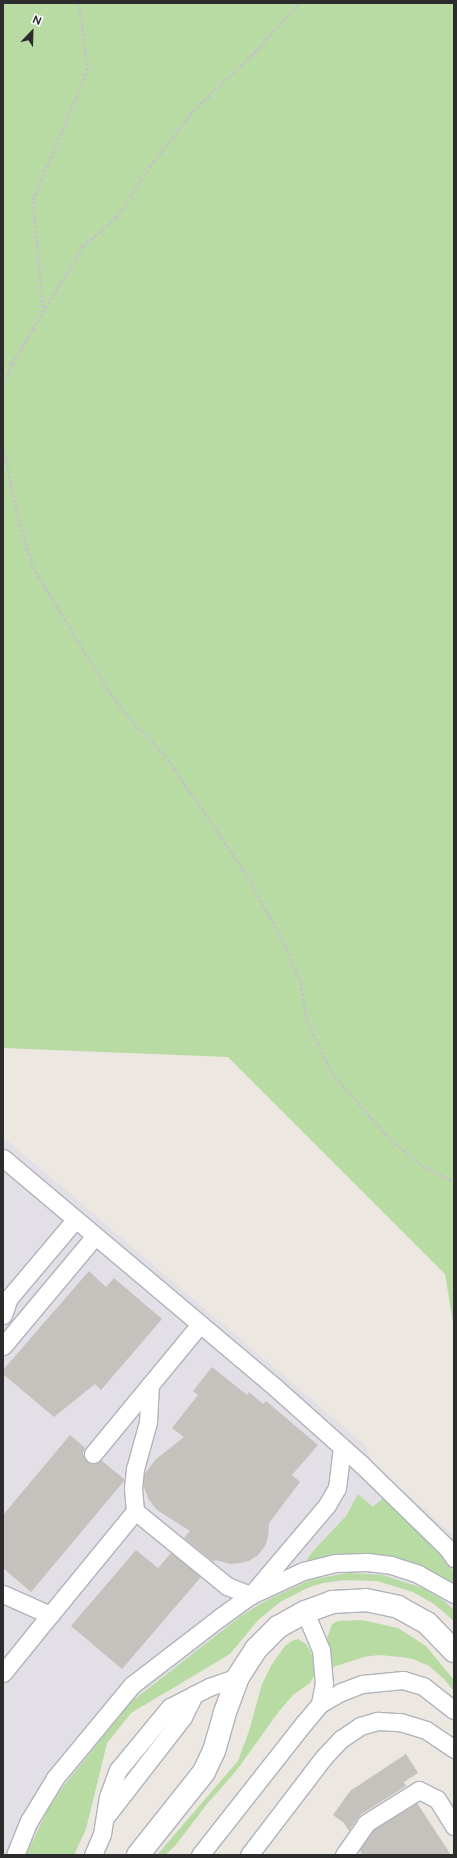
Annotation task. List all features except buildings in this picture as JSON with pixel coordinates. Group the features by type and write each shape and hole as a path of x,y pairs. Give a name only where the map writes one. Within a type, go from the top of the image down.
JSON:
{"street":[{"path":"138,1855 204,1772 214,1751 224,1715 238,1677 256,1649 278,1627 305,1612 332,1602 366,1600 398,1607 428,1623 454,1651"}],"lane":[{"path":"3,1158 276,1388 342,1447 448,1549 454,1558"},
{"path":"3,1315 9,1298 76,1220"},
{"path":"3,1346 94,1236"},
{"path":"93,1454 200,1324"},
{"path":"150,1385 148,1422 134,1469 132,1488 135,1511 227,1586 251,1595"},
{"path":"251,1595 328,1505 337,1488 342,1447"},
{"path":"3,1673 135,1511"},
{"path":"15,1855 29,1821 55,1778 132,1686 251,1595 303,1571 334,1564 367,1562 392,1565 418,1574 454,1594"},
{"path":"3,1594 50,1615"},
{"path":"305,1612 321,1650 324,1683 320,1704"},
{"path":"93,1855 102,1834 108,1797 118,1770 170,1707 194,1694 238,1677"},
{"path":"200,1855 320,1704 342,1692 362,1684 403,1680 423,1686 454,1710"},
{"path":"248,1855 324,1757 341,1739 360,1726 378,1721 400,1722 426,1730 454,1749"},
{"path":"344,1855 366,1823 419,1790 437,1798 453,1821"}],"path":[{"path":"43,313 33,200 87,71 79,3"},
{"path":"3,385 12,364 82,246 116,218 150,166 193,111 256,51 299,3"},
{"path":"3,446 19,520 33,567 107,688 131,720 165,755 243,869 285,944 302,983 308,1020 332,1073 391,1140 422,1165 454,1182"}],"shaded area":[{"path":"3,1137 366,1446 370,1459 378,1468 454,1536 454,1621 434,1604 413,1592 395,1586 377,1581 360,1580 323,1583 307,1588 280,1602 258,1620 230,1654 131,1713 107,1743 86,1829 74,1855 3,1855"}],"green space":[{"path":"3,3 454,3 454,1329 445,1274 228,1057 3,1048"},
{"path":"358,1494 373,1507 383,1498 441,1553 454,1572 454,1585 428,1570 392,1557 359,1554 342,1555 308,1562 307,1559 314,1550 346,1516"},
{"path":"347,1573 383,1575 422,1588 442,1599 454,1610 454,1621 434,1604 413,1592 377,1581 343,1580 323,1583 307,1588 280,1602 258,1620 230,1654 131,1713 107,1743 86,1829 74,1855 26,1855 48,1809 62,1788 131,1702 241,1616 267,1600 310,1580"},
{"path":"362,1620 398,1628 426,1646 454,1680 454,1691 444,1679 429,1666 413,1659 379,1655 364,1657 333,1667 327,1638 332,1624 338,1621"},
{"path":"298,1639 306,1644 311,1652 314,1663 314,1676 310,1683 293,1695 280,1710 236,1771 207,1804 175,1846 165,1855 157,1855 238,1761 249,1731 262,1684 272,1664 285,1646"}]}
